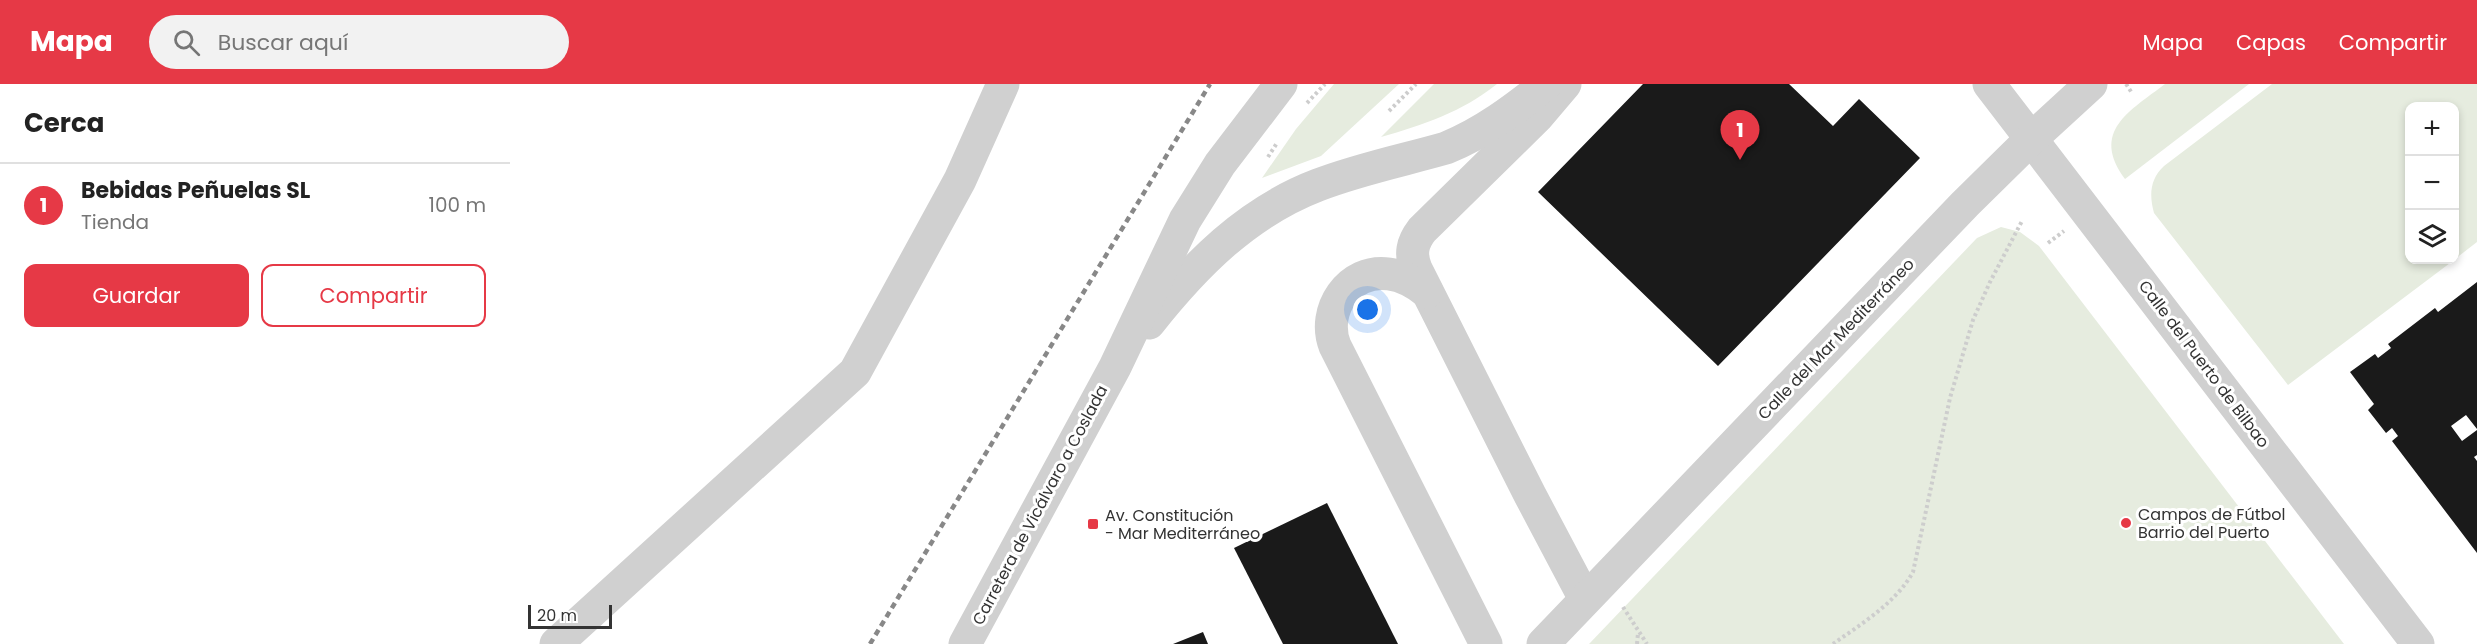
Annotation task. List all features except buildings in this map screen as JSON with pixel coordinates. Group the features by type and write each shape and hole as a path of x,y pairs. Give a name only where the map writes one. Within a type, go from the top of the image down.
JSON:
{"street":[{"path":"556,644 855,372 960,180 1003,84"},
{"path":"1114,367 1199,197 1220,164 1281,84"},
{"path":"1114,367 1196,269 1225,240 1246,224 1272,207 1319,185 1463,141 1478,133 1546,84"},
{"path":"1565,84 1537,117 1418,234 1412,246 1412,258 1530,495 1585,598"},
{"name":"Calle del Puerto de Bilbao","path":"1989,84 2418,644"},
{"name":"Calle del Mar Mediterráneo","path":"1543,644 1965,204 2091,84"},
{"path":"1427,292 1413,282 1388,273 1357,280 1336,302 1331,316 1331,330 1335,346 1486,644"},
{"name":"Carretera de Vicálvaro a Coslada","path":"965,644 1114,367"}],"path":[{"path":"1389,111 1416,84"},
{"path":"2126,84 2132,93"},
{"path":"1833,644 1893,598 1913,572 1950,398 1973,320 2022,220"},
{"path":"1623,607 1647,644"},
{"path":"1637,644 1638,632"}],"shaded area":[{"path":"1334,84 1399,84 1321,156 1262,178 1296,129"},
{"path":"1434,84 1497,84 1456,110 1412,128 1381,137"},
{"path":"2165,84 2249,84 2125,179 2115,162 2112,148 2113,135 2128,113"},
{"path":"2272,84 2477,84 2477,242 2459,256 2459,102 2405,102 2405,264 2449,264 2288,385 2154,213 2151,200 2153,182 2164,166"},
{"path":"2001,227 2020,232 2039,246 2344,644 1589,644 1977,238"}],"railway":[{"path":"870,644 1210,84"}],"place":[{"name":"Bebidas Peñuelas SL","path":"1740,160"},
{"name":"Campos de Fútbol Barrio del Puerto","path":"2126,523"},
{"name":"Av. Constitución - Mar Mediterráneo","path":"1093,524"}]}
